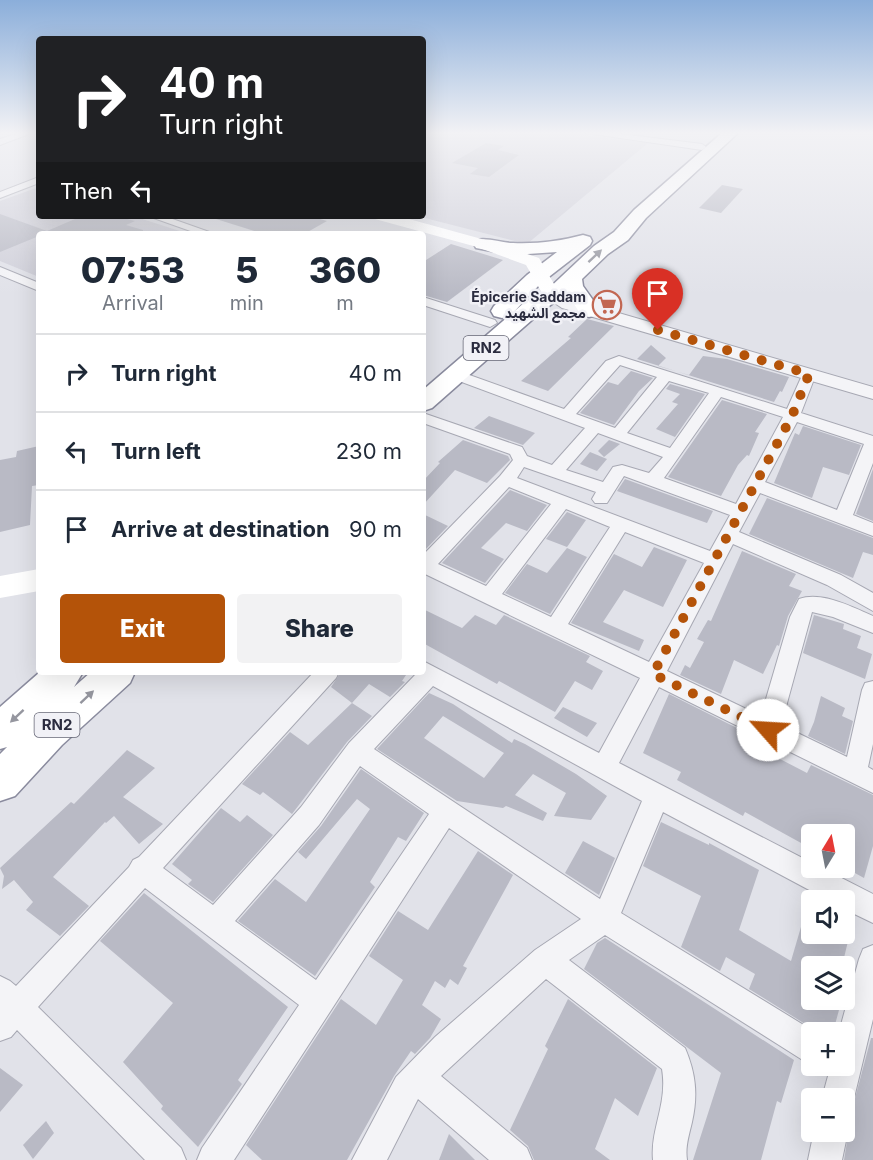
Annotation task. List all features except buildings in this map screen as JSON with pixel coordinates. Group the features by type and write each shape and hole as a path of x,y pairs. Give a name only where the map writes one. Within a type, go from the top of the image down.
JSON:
{"highway":[{"path":"615,218 657,186"},
{"name":"RN2","path":"426,401 533,308 552,296 601,250 621,236 640,214 671,186"},
{"name":"RN2","path":"426,375 490,322 540,275 598,231"},
{"path":"483,244 513,249 578,245"},
{"path":"571,278 573,286 590,310"},
{"name":"RN2","path":"0,732 62,675"},
{"name":"RN2","path":"0,782 48,733 114,675"}],"main road":[{"path":"391,219 483,244 533,262 552,296"},
{"path":"0,587 36,581"}],"street":[{"path":"0,195 23,186"},
{"path":"162,219 200,231"},
{"path":"0,271 36,286"},
{"path":"0,288 20,279"},
{"path":"552,296 590,310 873,393"},
{"path":"426,302 490,322"},
{"path":"566,416 614,361 627,361 873,441 843,518"},
{"path":"604,768 792,416 809,374"},
{"path":"456,375 673,455"},
{"path":"618,434 666,375"},
{"path":"653,480 717,392"},
{"path":"426,419 516,451 521,460 607,490"},
{"path":"555,472 595,426"},
{"path":"426,562 506,480 521,460"},
{"path":"591,513 622,470 741,512"},
{"path":"506,480 715,560"},
{"path":"754,484 873,530"},
{"path":"489,597 562,502"},
{"path":"555,628 621,524"},
{"path":"728,535 834,580 873,603"},
{"path":"426,566 653,674 864,778 873,690"},
{"path":"768,730 800,617 806,604 818,604 873,625"},
{"path":"427,672 873,909"},
{"path":"170,1160 5,1007 142,869 325,675"},
{"path":"214,924 310,816 357,751 424,675"},
{"path":"357,751 605,919 801,1041"},
{"path":"369,1160 407,1088 446,1048 545,960 605,919 657,796"},
{"path":"214,1160 446,810"},
{"path":"142,869 319,1001"},
{"path":"855,1022 873,959"},
{"path":"545,960 674,1059 680,1070 681,1087 669,1150 670,1160"},
{"path":"418,1078 515,1160"},
{"path":"825,1160 829,1142"}],"shaded area":[{"path":"426,186 596,186 527,244 426,218"},
{"path":"36,188 36,219 142,219 180,231 36,231 36,276 0,261 0,201"}],"place":[{"name":"Épicerie Saddam مجمع الشهيد","path":"607,305"}],"route":[{"path":"658,330 809,374 792,416 653,674 768,730"}]}
